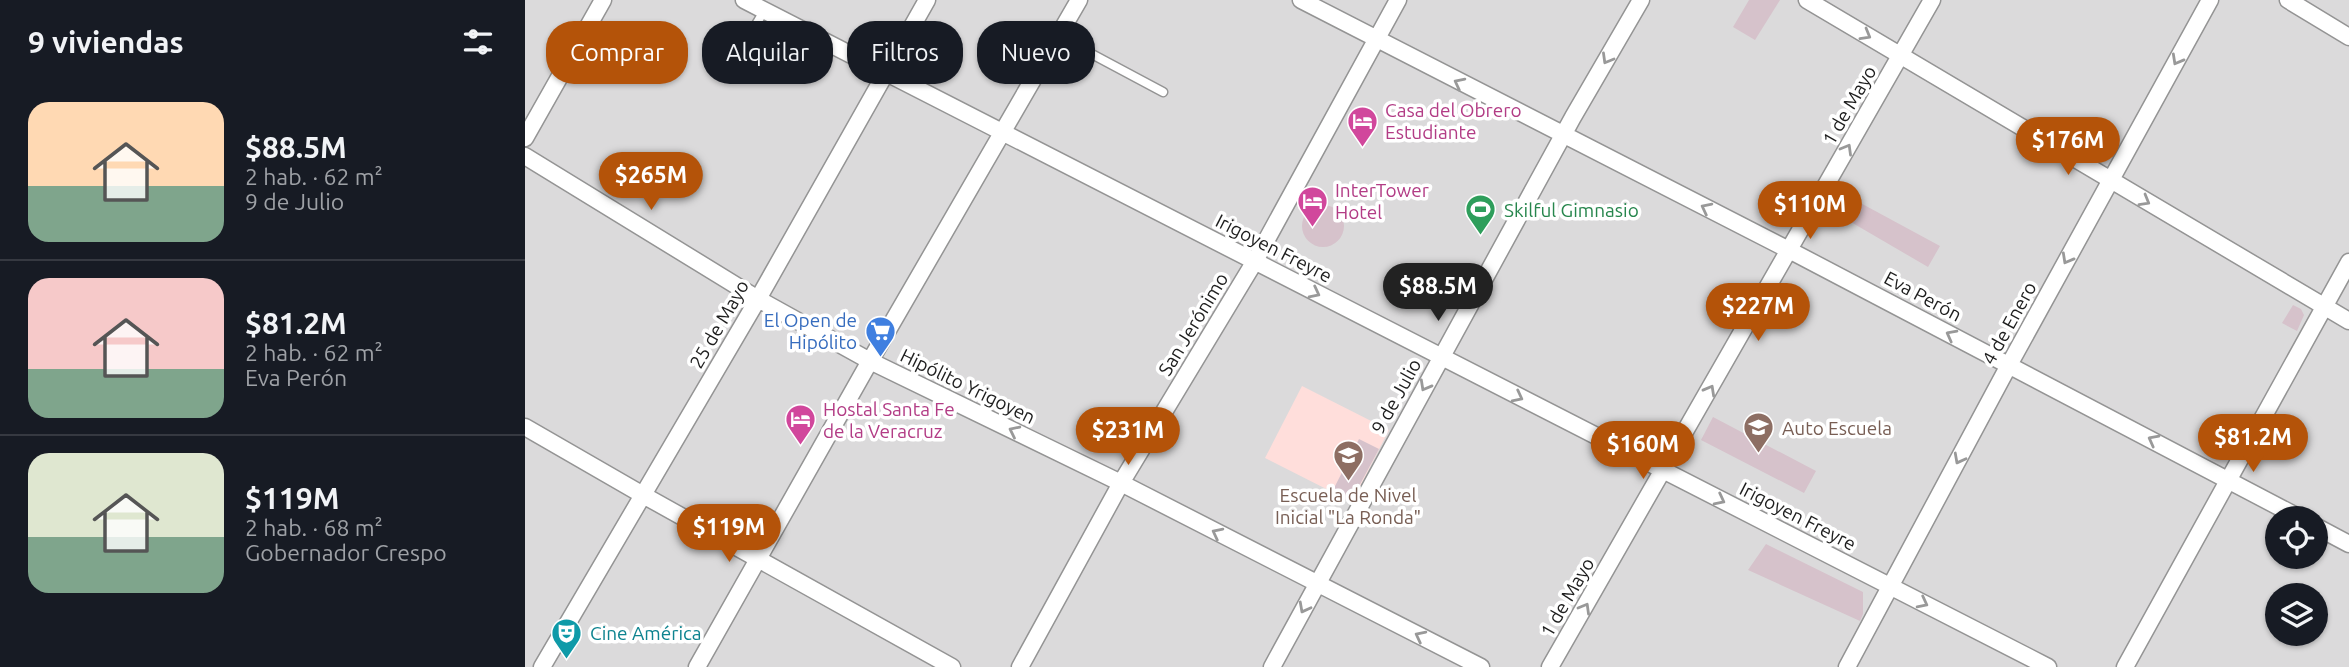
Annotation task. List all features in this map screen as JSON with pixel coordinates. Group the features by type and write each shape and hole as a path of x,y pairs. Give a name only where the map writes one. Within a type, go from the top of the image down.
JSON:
{"street":[{"path":"525,138 603,0"},
{"name":"Irigoyen Freyre","path":"744,0 847,54"},
{"name":"25 de Mayo","path":"915,21 927,0"},
{"path":"1067,21 1079,0"},
{"name":"Eva Perón","path":"1301,0 1789,250 2277,506"},
{"name":"San Jerónimo","path":"1020,667 1121,483 1255,261 1398,0"},
{"name":"9 de Julio","path":"1272,667 1563,136 1641,0"},
{"path":"1807,0 2349,321"},
{"name":"1 de Mayo","path":"1551,667 1932,0"},
{"name":"4 de Enero","path":"1847,667 2210,0"},
{"path":"2288,0 2349,37"},
{"name":"25 de Mayo","path":"543,667 758,299 879,84"},
{"name":"Irigoyen Freyre","path":"907,84 2047,667"},
{"path":"697,667 1030,84"},
{"name":"Hipólito Yrigoyen","path":"525,156 758,299 870,361 1121,483 1481,667"},
{"path":"2125,667 2349,262"},
{"path":"525,427 952,667"},
{"path":"2328,533 2349,544"}],"lane":[{"path":"758,21 764,11"},
{"path":"1095,56 1163,92"}],"shaded area":[{"path":"525,0 2349,0 2349,667 525,667"},
{"path":"1302,386 1389,430 1352,502 1265,458"}],"building":[{"path":"1749,0 1780,0 1755,40 1733,27"},
{"path":"1842,193 1940,246 1928,267 1832,211"},
{"path":"1323,205 1338,211 1344,226 1338,241 1323,247 1308,241 1302,226 1308,211"},
{"path":"2293,305 2301,309 2304,315 2297,331 2282,323"},
{"name":"Auto Escuela","path":"1713,417 1816,471 1804,493 1701,440"},
{"path":"1359,439 1379,449 1351,501 1332,492"},
{"path":"1766,544 1863,592 1863,614 1860,621 1748,570"}],"place":[{"name":"Casa del Obrero Estudiante","path":"1362,148"},
{"name":"InterTower Hotel","path":"1312,228"},
{"name":"Skilful Gimnasio","path":"1481,237"},
{"name":"El Open de Hipólito","path":"880,358"},
{"name":"Hostal Santa Fe de la Veracruz","path":"800,447"},
{"name":"Auto Escuela","path":"1759,455"},
{"name":"Escuela de Nivel Inicial \"La Ronda\"","path":"1348,483"},
{"name":"Cine América","path":"567,660"}]}
